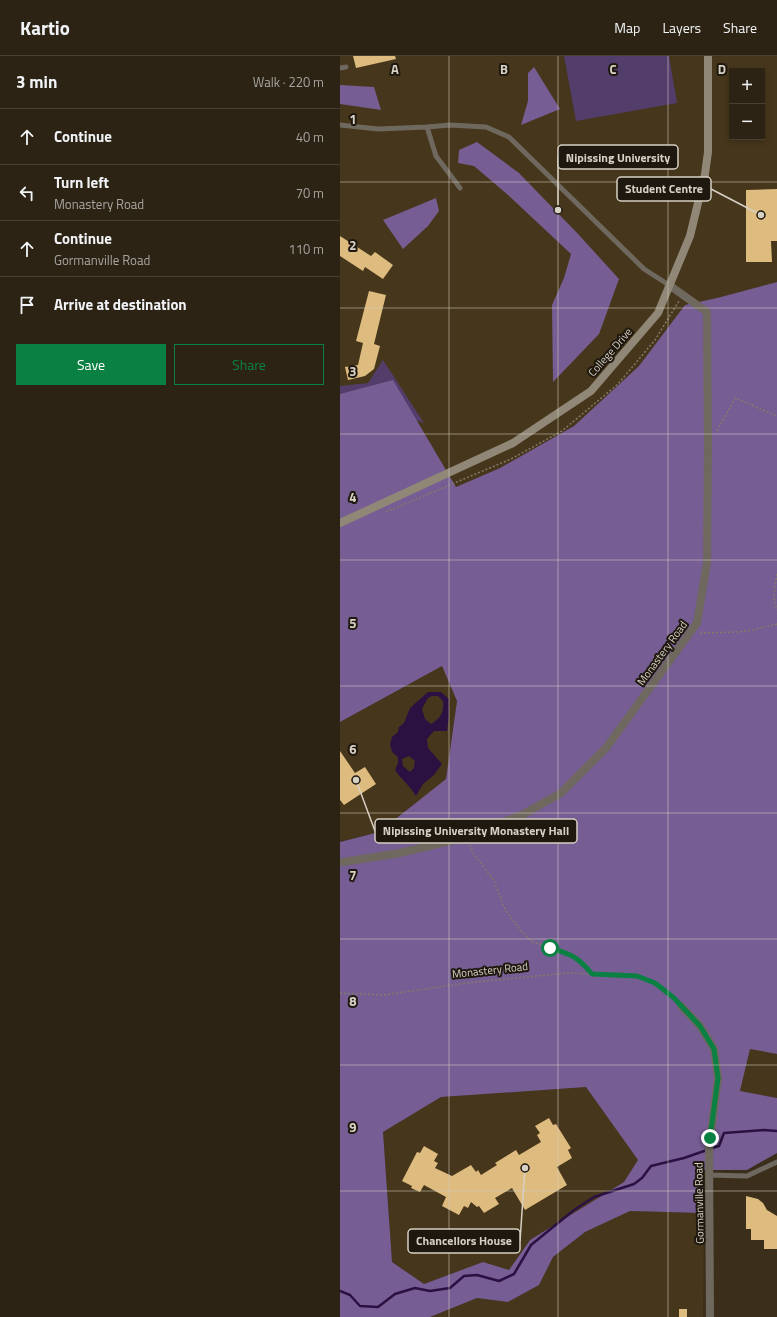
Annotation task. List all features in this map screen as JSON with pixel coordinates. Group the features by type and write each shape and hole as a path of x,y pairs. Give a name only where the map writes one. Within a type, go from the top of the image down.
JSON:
{"street":[{"name":"College Drive","path":"340,523 513,443 591,391 658,313 690,236 705,174 708,152 708,56"},
{"name":"Monastery Road","path":"343,862 400,853 467,837 524,814 561,793 606,748 697,623 707,563 707,312 669,285"},
{"name":"Gormanville Road","path":"681,1006 700,1026 714,1049 718,1078 710,1138 710,1317"}],"lane":[{"path":"340,68 346,67"},
{"path":"340,125 378,129 427,127 450,124 486,127 509,137 644,269 669,285"},
{"path":"427,127 436,156 460,188"},
{"path":"709,1175 747,1176 777,1162"}],"path":[{"path":"716,432 735,398 777,416"},
{"path":"777,574 774,590 775,605 777,610"},
{"path":"690,634 737,632 777,624"},
{"path":"467,837 473,853 493,879 506,910 522,932 533,942 569,954 582,962 592,974"},
{"name":"Monastery Road","path":"340,993 384,995 466,982 568,973 637,976 655,983 674,998 681,1006"}],"shaded area":[{"path":"340,56 777,56 777,282 685,305 639,366 574,426 500,468 455,487 393,380 340,394"},
{"path":"564,56 669,56 677,103 576,121"},
{"path":"534,67 560,109 521,125 528,101 528,73"},
{"path":"340,85 374,87 381,110 340,104"},
{"path":"477,142 519,173 619,279 599,334 553,382 552,305 564,278 571,254 508,195 474,166 458,163 459,150"},
{"path":"436,198 439,211 428,226 403,249 383,220"},
{"path":"777,282 777,1054 750,1049 740,1091 777,1098 777,1153 747,1170 703,1170 704,1213 630,1211 585,1232 553,1257 539,1285 508,1302 477,1298 430,1317 340,1317 340,842 379,832 446,779 457,701 442,666 340,722 340,394 393,380 456,487 500,468 574,426 639,366 685,305","holes":["586,1087 638,1160 624,1182 530,1240 509,1270 483,1262 424,1284 392,1262 383,1132 441,1097"]},
{"path":"383,360 424,423 340,393 340,386 368,383"},
{"path":"443,665 457,701 447,779 379,832 340,841 340,722"},
{"path":"428,692 441,692 449,699 447,731 434,731 427,739 428,748 442,764 434,775 423,784 416,796 395,770 398,763 398,757 392,752 390,744 392,737 398,732 399,727 404,723 410,708","holes":["438,696 443,701 443,705 441,714 431,724 425,719 422,709 428,698","409,756 415,761 414,768 410,772 403,766 402,759"]},
{"path":"750,1048 777,1054 777,1098 740,1091"},
{"path":"586,1087 638,1160 624,1182 530,1240 509,1270 483,1262 424,1284 392,1262 383,1132 441,1097"},
{"path":"630,1211 704,1213 703,1317 430,1317 477,1298 508,1302 539,1285 553,1257 585,1232"}],"building":[{"path":"353,56 395,56 396,59 356,68"},
{"path":"777,189 777,241 771,241 772,262 746,262 746,190"},
{"path":"340,236 371,256 375,252 393,265 383,279 365,267 363,271 340,256"},
{"path":"369,291 386,295 374,344 380,346 374,369 365,376 348,380 345,367 358,365 363,343 356,341"},
{"path":"340,751 355,773 365,767 376,784 344,805 340,800"},
{"path":"549,1118 553,1125 556,1124 571,1148 568,1150 572,1158 557,1167 567,1185 525,1210 512,1188 495,1198 499,1204 484,1213 479,1206 477,1207 471,1202 468,1208 464,1206 459,1215 442,1206 446,1197 424,1185 420,1192 411,1188 412,1186 402,1181 417,1152 420,1153 424,1146 438,1154 434,1161 438,1163 435,1168 452,1176 471,1165 476,1172 478,1170 481,1175 497,1165 495,1163 516,1150 519,1155 541,1142 537,1135 540,1133 535,1126"},
{"path":"746,1196 758,1199 763,1203 767,1210 777,1216 777,1249 764,1249 764,1240 751,1240 751,1229 746,1229"},
{"path":"679,1309 687,1309 687,1317 679,1317"}],"waterway":[{"path":"712,1148 719,1146 724,1133 764,1130 777,1131"},
{"path":"340,1291 350,1295 360,1306 378,1307 395,1294 415,1288 430,1291 450,1288 464,1276 477,1275 499,1281 514,1274 531,1245 574,1210 594,1197 634,1184 642,1178 651,1166 684,1158 707,1150"}],"place":[{"name":"Nipissing University","path":"558,210"},
{"name":"Student Centre","path":"761,215"},
{"name":"Nipissing University Monastery Hall","path":"356,780"},
{"name":"Chancellors House","path":"525,1168"}],"route":[{"path":"550,948 569,954 582,962 592,974 637,976 655,983 674,998 700,1026 714,1049 718,1078 710,1138"}]}
